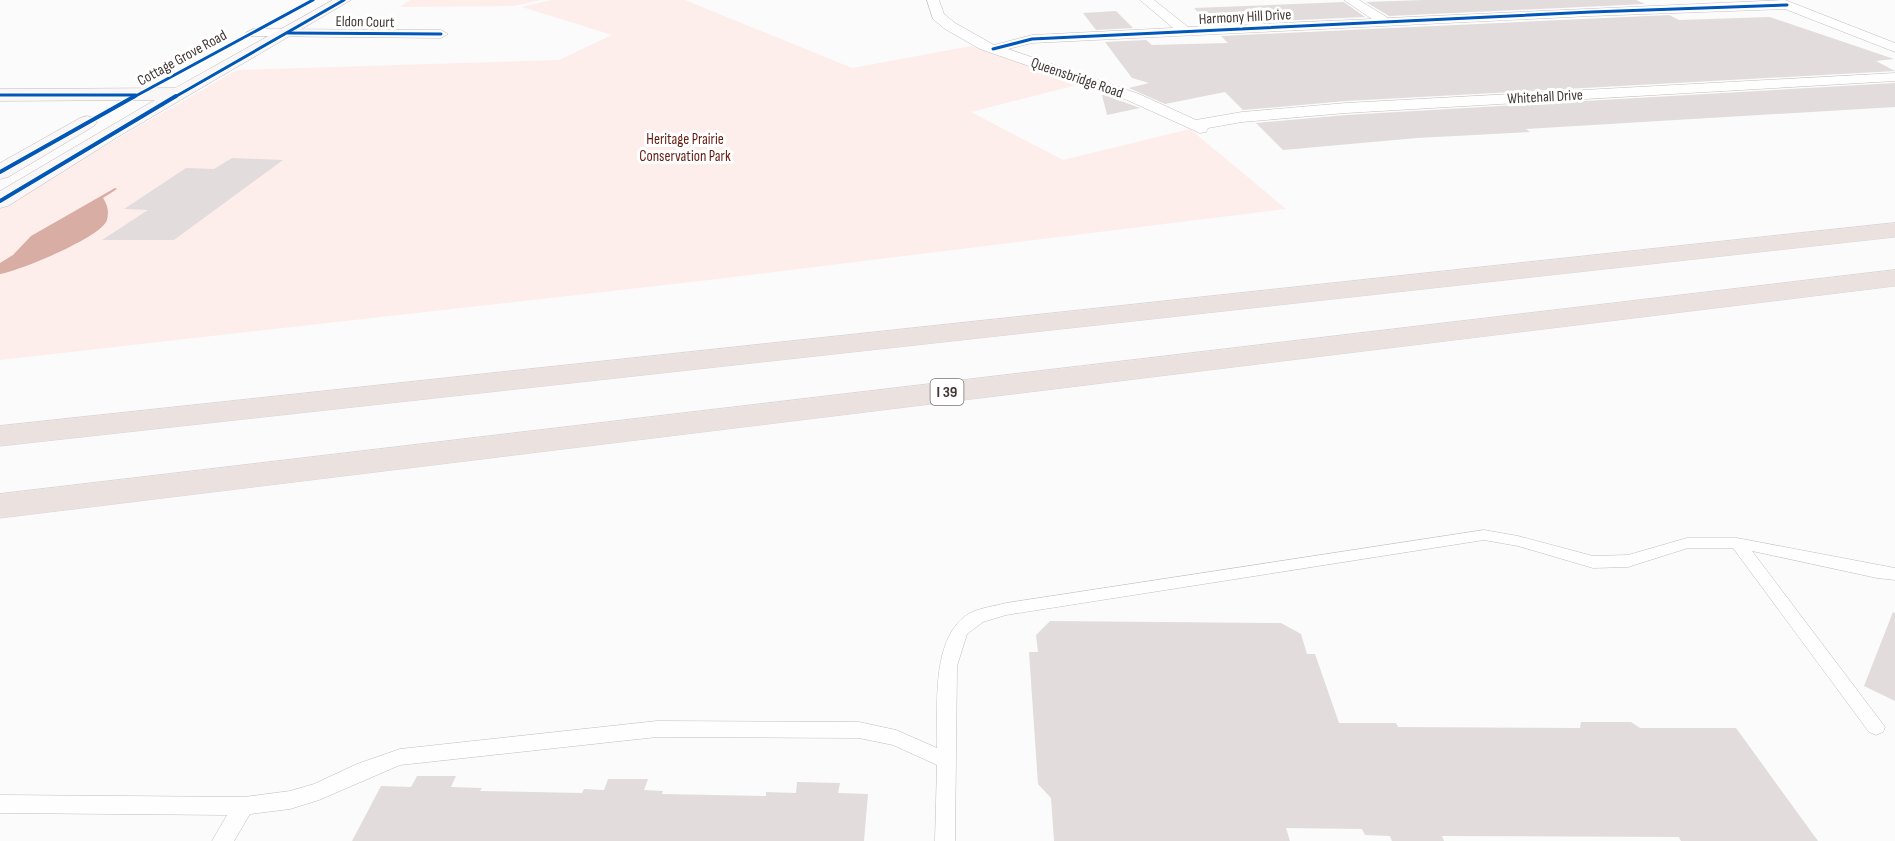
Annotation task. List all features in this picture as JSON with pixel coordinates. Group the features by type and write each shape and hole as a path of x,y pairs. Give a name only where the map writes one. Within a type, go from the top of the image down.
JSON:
{"highway":[{"path":"0,436 1895,230"},
{"name":"I 39","path":"0,506 1895,278"}],"main road":[{"name":"Cottage Grove Road","path":"0,172 313,0"},
{"name":"Cottage Grove Road","path":"0,201 178,94 344,0"},
{"path":"0,95 178,94"}],"street":[{"name":"Queensbridge Road","path":"933,0 938,16 969,38 993,49 1133,97 1198,127"},
{"path":"1146,0 1186,32"},
{"path":"1350,0 1386,22"},
{"path":"1562,0 1591,12"},
{"name":"Harmony Hill Drive","path":"993,49 1032,39 1781,3"},
{"path":"1781,3 1895,48"},
{"name":"Eldon Court","path":"253,33 441,34"},
{"name":"Whitehall Drive","path":"1198,127 1242,117 1346,108 1895,77"}],"lane":[{"path":"945,841 948,666 959,631 977,617 1006,609 1484,536 1518,541 1593,562 1628,561 1687,543 1737,543 1895,574"},
{"path":"1737,543 1876,727"},
{"path":"0,804 244,806 290,800 319,791 364,770 400,757 657,729 859,730 896,738 947,761"},
{"path":"222,841 244,806"}],"green space":[{"path":"410,0 540,0 514,6 400,7"},
{"name":"Heritage Prairie Conservation Park","path":"551,0 685,0 852,68 971,46 1081,84 971,112 1063,160 1190,129 1286,209 709,280 0,360 0,206 237,70 559,60 612,35 522,7"}],"shaded area":[{"path":"115,188 117,189 103,198 108,214 102,227 59,252 24,267 0,274 0,263 13,255 31,236"}],"building":[{"path":"1636,0 1645,4 1389,16 1366,2"},
{"path":"1344,2 1365,17 1209,24 1194,8"},
{"path":"1116,11 1133,28 1096,30 1083,13"},
{"path":"1669,15 1679,20 1770,17 1894,59 1876,61 1895,71 1346,101 1243,110 1225,92 1165,104 1129,88 1149,83 1132,78 1105,42 1146,40 1152,45 1228,43 1221,36"},
{"path":"1895,83 1895,107 1526,129 1530,132 1417,138 1283,150 1256,123 1346,115"},
{"path":"1102,95 1105,95 1140,108 1107,115"},
{"path":"232,158 283,160 174,240 102,240 148,210 124,209 186,168 214,169"},
{"path":"1893,612 1895,613 1895,701 1864,686"},
{"path":"1050,621 1281,623 1301,634 1307,654 1315,654 1339,723 1396,723 1398,727 1580,728 1581,722 1631,722 1640,728 1736,728 1818,841 1681,841 1679,837 1442,836 1444,841 1392,841 1390,836 1365,835 1362,829 1286,828 1290,841 1054,841 1051,798 1038,784 1029,652 1038,652 1036,635"},
{"path":"417,776 456,776 451,787 482,788 480,791 582,793 584,789 604,790 608,779 648,779 644,790 663,791 662,794 766,796 766,792 796,793 797,782 840,783 838,793 868,794 864,841 352,841 381,786 411,787"}],"cycle path":[{"path":"0,172 96,117 313,0"},
{"path":"0,201 109,134 344,0"},
{"path":"993,49 1032,39 1591,12 1787,5"},
{"path":"288,33 441,34"},
{"path":"0,95 136,95"}]}
